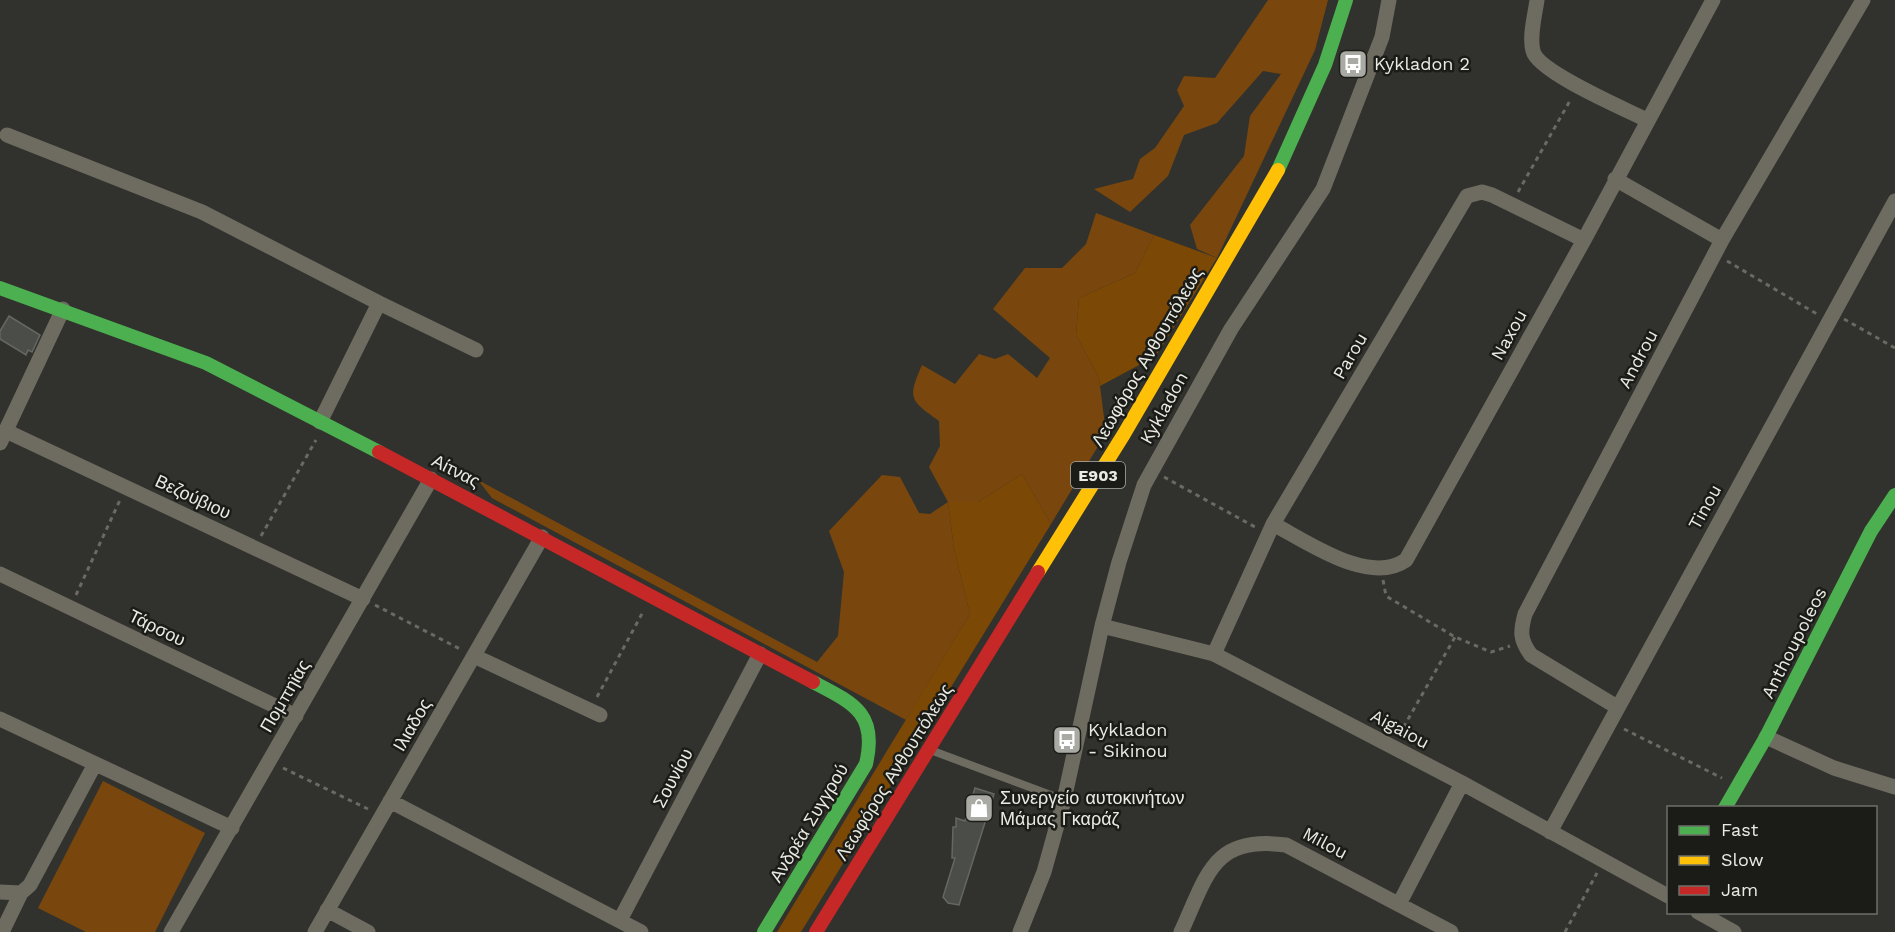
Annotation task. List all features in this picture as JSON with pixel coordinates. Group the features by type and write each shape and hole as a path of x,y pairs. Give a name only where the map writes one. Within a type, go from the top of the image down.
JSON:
{"street":[{"name":"Λεωφόρος Ανθουπόλεως","path":"816,932 1124,434 1281,164 1325,65 1346,0"},
{"name":"Kykladon","path":"1020,932 1044,872 1064,800 1102,626 1119,562 1144,485 1232,329 1323,189 1382,37 1389,0"},
{"path":"1537,0 1533,52 1540,63 1578,86 1647,120"},
{"name":"Naxou","path":"1380,570 1396,567 1406,560 1584,240 1713,0"},
{"name":"Androu","path":"1521,642 1525,614 1719,247 1863,0"},
{"path":"7,135 202,212 476,350"},
{"path":"1615,179 1719,247"},
{"name":"Parou","path":"1215,654 1271,529 1467,196 1482,192 1584,240"},
{"name":"Tinou","path":"1550,832 1895,201"},
{"name":"Αίτνας","path":"0,288 63,309 206,363 542,537 850,702 871,729"},
{"path":"323,423 379,303"},
{"path":"3,437 63,309"},
{"name":"Βεζούβιου","path":"3,437 125,487 363,599"},
{"name":"Πομπηϊας","path":"171,932 431,479"},
{"name":"Anthoupoleos","path":"1726,806 1766,737 1871,531 1895,495"},
{"path":"1271,529 1361,568 1380,570"},
{"name":"Ιλιαδος","path":"315,932 542,537"},
{"name":"Τάρσου","path":"0,574 296,716"},
{"name":"Aigaiou","path":"1102,626 1215,654 1462,783 1667,895"},
{"path":"1521,642 1531,655 1617,707"},
{"name":"Σουνίου","path":"620,920 760,654"},
{"path":"474,656 595,713"},
{"path":"0,719 232,828"},
{"name":"Ανδρέα Συγγρού","path":"764,932 866,764 871,746 871,729"},
{"path":"1766,737 1834,768 1895,787"},
{"path":"2,932 21,893 30,885 95,764"},
{"path":"1399,904 1462,783"},
{"path":"390,801 641,932"},
{"name":"Milou","path":"1181,932 1208,873 1223,855 1238,846 1260,842 1286,845 1451,932"},
{"path":"0,892 21,893"},
{"path":"327,910 368,932"},
{"path":"1702,914 1734,932"}],"lane":[{"path":"928,750 1064,800"}],"path":[{"path":"1511,204 1578,86"},
{"path":"1719,247 1832,317 1895,348"},
{"path":"254,548 323,423"},
{"path":"1152,470 1271,529"},
{"path":"70,608 125,487"},
{"path":"1380,570 1386,596 1455,637 1491,652 1521,642"},
{"path":"595,713 651,596"},
{"path":"363,599 474,656"},
{"path":"1393,747 1455,637"},
{"path":"1609,722 1737,786"},
{"path":"270,762 382,816"},
{"path":"1564,932 1604,861"}],"shaded area":[{"path":"1268,0 1328,0 1315,50 1217,258 1197,249 1190,225 1244,156 1250,116 1281,74 1263,71 1217,123 1184,135 1168,176 1130,212 1094,189 1133,179 1140,159 1155,148 1184,106 1177,90 1184,76 1215,78"},
{"path":"1096,213 1154,235 1135,273 1079,298 1076,335 1099,378 1106,433 1051,524 1022,474 978,502 948,502 929,467 940,446 939,421 922,408 914,398 914,385 922,365 955,384 979,354 995,359 1008,354 1037,378 1050,358 993,309 1025,268 1062,268 1086,244"},
{"path":"1154,235 1217,258 1156,356 1100,386 1099,378 1076,335 1079,298 1135,273"},
{"path":"1022,474 1051,524 801,932 777,932 970,614 954,549 948,502 978,502"},
{"path":"882,475 900,477 919,513 930,514 948,502 954,549 970,614 906,720 492,498 478,480 817,662 838,636 844,572 829,531"},
{"path":"103,781 205,833 155,932 86,932 38,908"}],"building":[{"path":"9,316 40,335 32,352 28,350 26,355 0,339 0,331"},
{"path":"975,788 994,794 959,905 948,903 943,897 955,858 952,858 953,827 956,827 956,818 965,821"}],"traffic: fast":[{"path":"1278,170 1325,65 1346,0"},
{"path":"0,288 206,363 379,452"},
{"path":"1726,806 1766,737 1871,531 1895,495"},
{"path":"764,932 866,764 869,747 865,721 851,704 813,682"}],"traffic: slow":[{"path":"1038,572 1124,434 1278,170"}],"traffic: jam":[{"path":"379,452 813,682"},
{"path":"816,932 1038,572"}],"place":[{"name":"Kykladon 2","path":"1353,64"},
{"name":"Kykladon - Sikinou","path":"1067,740"},
{"name":"Συνεργείο αυτοκινήτων Μάμας Γκαράζ","path":"979,808"}]}
